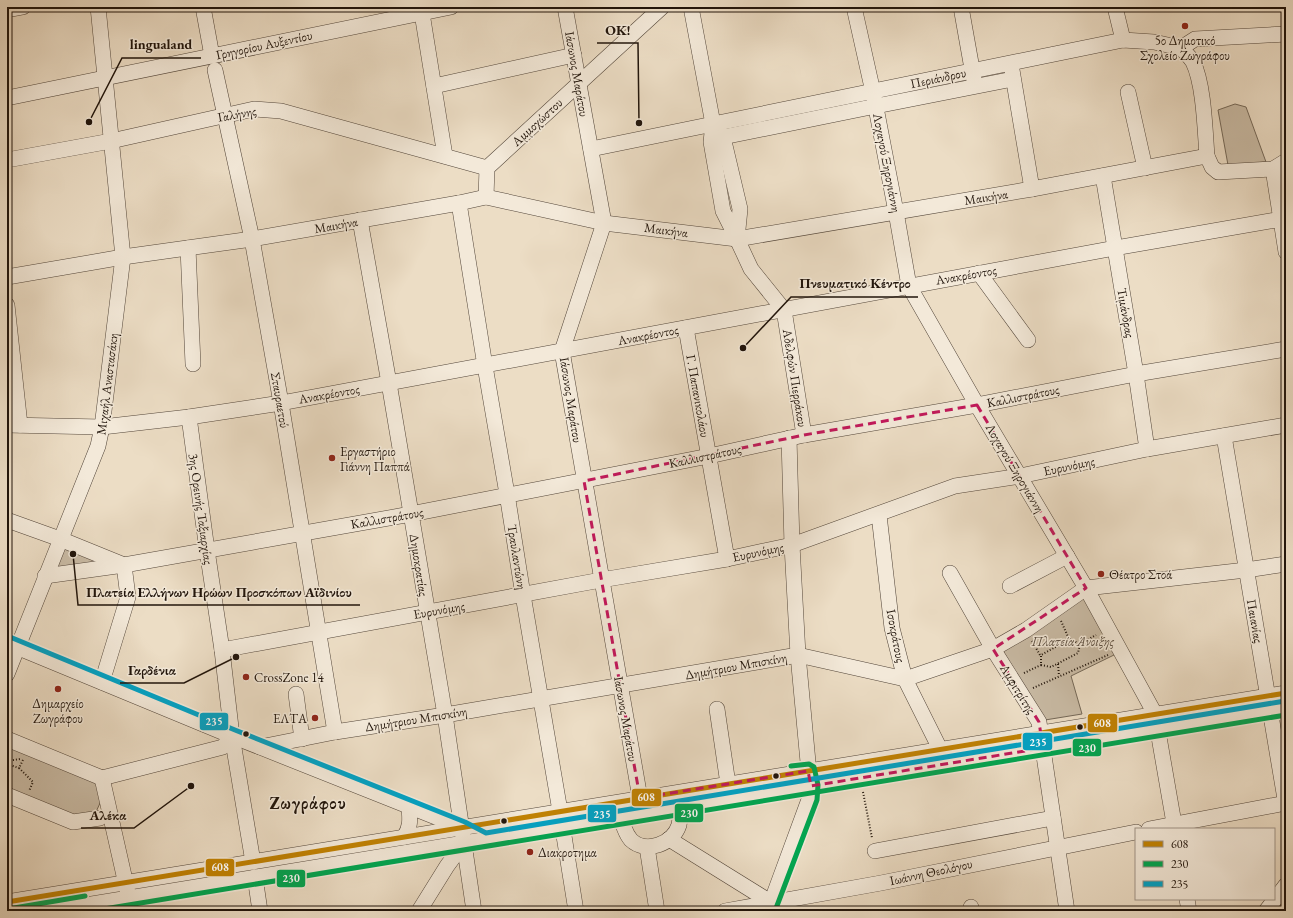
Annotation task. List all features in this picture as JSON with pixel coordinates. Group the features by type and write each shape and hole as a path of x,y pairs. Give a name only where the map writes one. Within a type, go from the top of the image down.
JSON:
{"street":[{"path":"7,10 23,7"},
{"name":"Μιχαήλ Αναστασάκη","path":"7,674 13,645 46,576 98,446 102,427 123,257 98,7"},
{"name":"Σταυραετού","path":"203,7 213,63 252,239 281,403 335,732"},
{"name":"Γρηγορίου Αυξεντίου","path":"7,98 106,78 213,63 421,10 451,7"},
{"name":"Ιάσωνος Μαράτου","path":"565,7 604,223 562,351 640,798"},
{"name":"Αμμοχώστου","path":"487,168 662,7"},
{"name":"Αδελφών Πιερράκου","path":"692,7 713,124 711,142 723,211 738,239 751,269 784,310 804,435"},
{"name":"Λοχαγού Ξηρογιάννη","path":"854,7 875,99 908,286 1086,588 1155,714 1175,827"},
{"path":"961,7 975,87"},
{"path":"1115,7 1123,40"},
{"path":"421,10 445,156"},
{"path":"1286,34 1196,40 1181,48 1192,62 1197,72 1201,88 1207,156 1212,167 1218,172 1280,165 1286,252"},
{"name":"Περιάνδρου","path":"723,137 875,99 972,71 1123,40 1154,42 1181,48"},
{"path":"434,86 574,55"},
{"path":"1010,64 1032,189"},
{"name":"Περιάνδρου","path":"591,149 713,124 875,99 975,87 1013,79"},
{"path":"1128,92 1145,168"},
{"name":"Γαλήνης","path":"7,160 111,141 254,109 281,111 487,168"},
{"name":"Αδελφών Πιερράκου","path":"713,124 723,137 740,209 738,239"},
{"name":"Μαικήνα","path":"7,277 123,257 252,239 486,198 604,223 738,239 1032,189 1207,156"},
{"path":"486,198 487,168"},
{"name":"Τιμάνδρας","path":"1103,176 1147,449"},
{"name":"Τραυλαντώνη","path":"459,203 507,494 522,595 563,827 576,911"},
{"name":"Δημοκρατίας","path":"360,220 445,715 474,911"},
{"name":"Ανακρέοντος","path":"14,425 102,427 189,417 281,403 1115,248 1276,220 1283,222"},
{"path":"188,248 193,364"},
{"path":"979,273 1028,340"},
{"path":"7,305 14,425"},
{"name":"Γ. Παπανικολάου","path":"686,328 727,559"},
{"name":"Καλλιστράτους","path":"46,576 124,565 411,514 507,494 584,481 709,456 804,435 977,405 1136,374 1286,348"},
{"name":"3ης Ορεινής Ταξιαρχίας","path":"189,417 222,650 232,736 252,862"},
{"name":"Ευρυνόμης","path":"222,650 792,546 956,486 1020,476 1147,449 1286,425"},
{"name":"Παιανίας","path":"1224,436 1286,804"},
{"name":"Αδελφών Πιερράκου","path":"789,438 792,546 798,655 808,771 811,786"},
{"name":"Ισοκράτους","path":"879,515 892,628 905,679 940,749"},
{"path":"7,520 60,539 124,565 128,597 102,682"},
{"path":"1010,586 1067,556"},
{"path":"905,679 994,649 1026,630 1086,588 1286,564"},
{"name":"Αμφιτρίτης","path":"950,573 1039,722 1067,911"},
{"path":"13,645 232,736 462,828 485,840"},
{"name":"Δημήτριου Μπισκίνη","path":"260,747 335,732 621,686 798,655 905,679"},
{"path":"7,902 1286,693"},
{"path":"296,694 302,739"},
{"path":"49,911 127,903 254,877 1286,708"},
{"path":"717,709 728,784"},
{"path":"7,739 102,778 223,747 232,736"},
{"path":"102,778 121,883"},
{"path":"770,907 810,800 811,786"},
{"path":"618,802 620,817 626,833 632,840 646,847 659,845 674,834 679,824 678,792"},
{"path":"7,795 73,822 100,818"},
{"path":"107,801 100,818 127,903"},
{"path":"1162,828 1175,827 1286,804"},
{"path":"404,837 409,830 409,807"},
{"path":"874,851 1054,818"},
{"name":"Ιωάννη Θεολόγου","path":"725,911 770,907 1058,846 1135,832"},
{"path":"669,838 770,907 785,911"},
{"path":"419,911 447,866 464,843"},
{"path":"646,847 657,911"},
{"path":"254,877 260,911"},
{"path":"1275,899 1286,885"},
{"path":"1187,900 1189,911"},
{"path":"1266,911 1274,900"}],"path":[{"path":"1056,609 1070,640 1080,644"},
{"path":"1012,679 1041,665 1051,667 1058,664 1078,653 1080,644 1108,629"},
{"path":"1041,665 1040,655 1070,640"},
{"path":"1021,693 1120,650"},
{"path":"1058,664 1059,676"},
{"path":"19,768 24,757"},
{"path":"7,764 19,768 33,782 25,802"},
{"path":"860,778 874,851"}],"highlighted area":[{"path":"977,405 1086,588 993,649 1039,722 1043,748 811,786 808,771 640,798 584,481 804,435"}],"green space":[{"path":"1235,104 1246,107 1266,162 1228,165 1218,110"},
{"path":"63,545 112,564 50,572"},
{"name":"Πλατεία Άνοιξης","path":"1083,596 1116,654 1071,676 1082,714 1045,720 1003,651"},
{"path":"7,743 96,781 101,801 95,814 74,818 7,790"},
{"path":"428,841 136,890 135,888"},
{"path":"106,893 106,895 24,907"}],"transit line":[{"name":"235","path":"10,637 235,730 465,822 486,833 1285,701"},
{"name":"608","path":"7,902 1286,693"},
{"name":"230","path":"92,911 1286,715"},
{"name":"230","path":"775,911 817,800 818,785 814,767 809,764 791,766"},
{"name":"230","path":"8,909 85,896"}],"place":[{"name":"5ο Δημοτικό Σχολείο Ζωγράφου","path":"1185,26"},
{"name":"lingualand","path":"89,122"},
{"name":"ΟΚ!","path":"639,123"},
{"name":"Πνευματικό Κέντρο","path":"743,348"},
{"name":"Εργαστήριο Γιάννη Παππά","path":"332,458"},
{"name":"Πλατεία Ελλήνων Ηρώων Προσκόπων Αϊδινίου","path":"73,554"},
{"name":"Θέατρο Στοά","path":"1101,574"},
{"name":"Γαρδένια","path":"236,657"},
{"name":"CrossZone 14","path":"246,677"},
{"name":"Δημαρχείο Ζωγράφου","path":"58,689"},
{"name":"ΕΛΤΑ","path":"315,718"},
{"name":"Αλέκα","path":"191,786"},
{"name":"Διακροτημα","path":"530,852"}],"district":[{"name":"Ζωγράφου","path":"308,803"}]}
